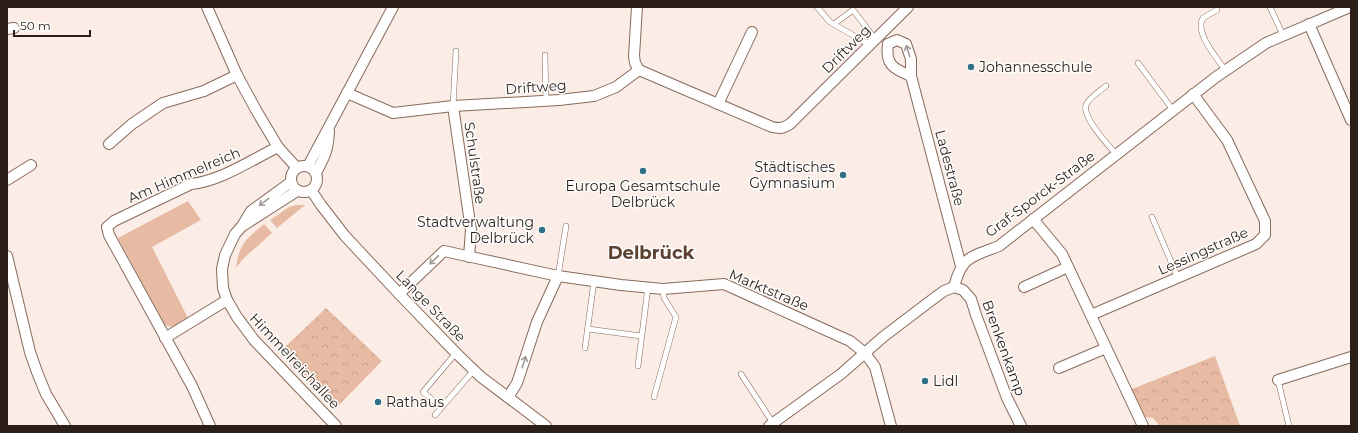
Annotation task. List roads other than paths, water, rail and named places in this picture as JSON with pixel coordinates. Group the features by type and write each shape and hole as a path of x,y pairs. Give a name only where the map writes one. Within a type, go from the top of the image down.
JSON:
{"street":[{"path":"207,7 237,75 256,110 278,147 296,168"},
{"path":"308,166 393,7"},
{"path":"637,7 634,56 635,63 639,70"},
{"name":"Driftweg","path":"347,93 393,114 453,106 546,101 594,96 616,87 639,70 772,127 785,127 790,124 908,7"},
{"name":"Graf-Sporck-Straße","path":"961,266 970,257 998,246 1225,70 1266,43 1350,7"},
{"path":"1310,24 1351,120"},
{"path":"718,104 752,32"},
{"path":"875,40 888,44 886,54 889,62 899,72 911,76"},
{"name":"Ladestraße","path":"888,44 897,40 906,44 910,59 911,76 961,266"},
{"path":"109,144 132,124 163,103 204,91 237,75"},
{"name":"Lessingstraße","path":"1091,315 1256,244 1265,235 1265,221 1227,140 1193,94"},
{"name":"Schulstraße","path":"453,106 471,230 469,256"},
{"path":"316,173 325,158 328,148 330,127"},
{"name":"Am Himmelreich","path":"210,426 192,386 109,236 107,227 114,221 191,184 203,183 235,169 278,147"},
{"path":"7,180 31,165"},
{"path":"308,166 316,173 317,180 311,190 303,192 294,186 292,174 296,168 308,166"},
{"name":"Himmelreichallee","path":"294,186 242,226 235,234 225,255 222,269 223,288 227,300 237,318 254,340 336,426"},
{"name":"Lange Straße","path":"311,190 345,236 456,353 474,370 546,426"},
{"path":"1033,219 1062,254 1142,426"},
{"path":"399,294 444,252 469,256"},
{"path":"7,256 30,352 46,394 65,426"},
{"name":"Marktstraße","path":"469,256 558,276 663,289 724,284 850,341 865,353 875,367 891,426"},
{"path":"771,424 841,374 883,337 933,299 944,291 954,288 961,266"},
{"path":"1024,287 1068,266"},
{"path":"508,397 517,383 537,322 558,276"},
{"name":"Brenkenkamp","path":"954,288 963,290 971,299 1007,398 1021,426"},
{"path":"165,338 227,300"},
{"path":"1060,368 1106,348"},
{"path":"1278,380 1351,356"}],"lane":[{"path":"817,7 830,22 875,40"},
{"path":"1270,7 1283,36"},
{"path":"834,24 853,10 875,40"},
{"path":"1217,10 1203,18 1200,26 1202,34 1225,70"},
{"path":"453,106 456,51"},
{"path":"545,55 546,101"},
{"path":"1138,63 1173,110"},
{"path":"1106,86 1088,101 1085,111 1090,121 1116,154"},
{"path":"1152,217 1178,278"},
{"path":"558,276 566,226"},
{"path":"585,348 594,281"},
{"path":"638,366 648,287"},
{"path":"654,397 676,317 664,298 663,289"},
{"path":"588,329 641,336"},
{"path":"441,407 422,392 456,353"},
{"path":"435,415 474,370"},
{"path":"741,374 771,424"},
{"path":"1278,380 1289,426"}],"place":[{"name":"Johannesschule","path":"971,67"},
{"name":"Europa Gesamtschule Delbrück","path":"643,171"},
{"name":"Städtisches Gymnasium","path":"843,175"},
{"name":"Stadtverwaltung Delbrück","path":"542,230"},
{"name":"Lidl","path":"925,381"},
{"name":"Rathaus","path":"378,402"}],"district":[{"name":"Delbrück","path":"651,253"}]}
